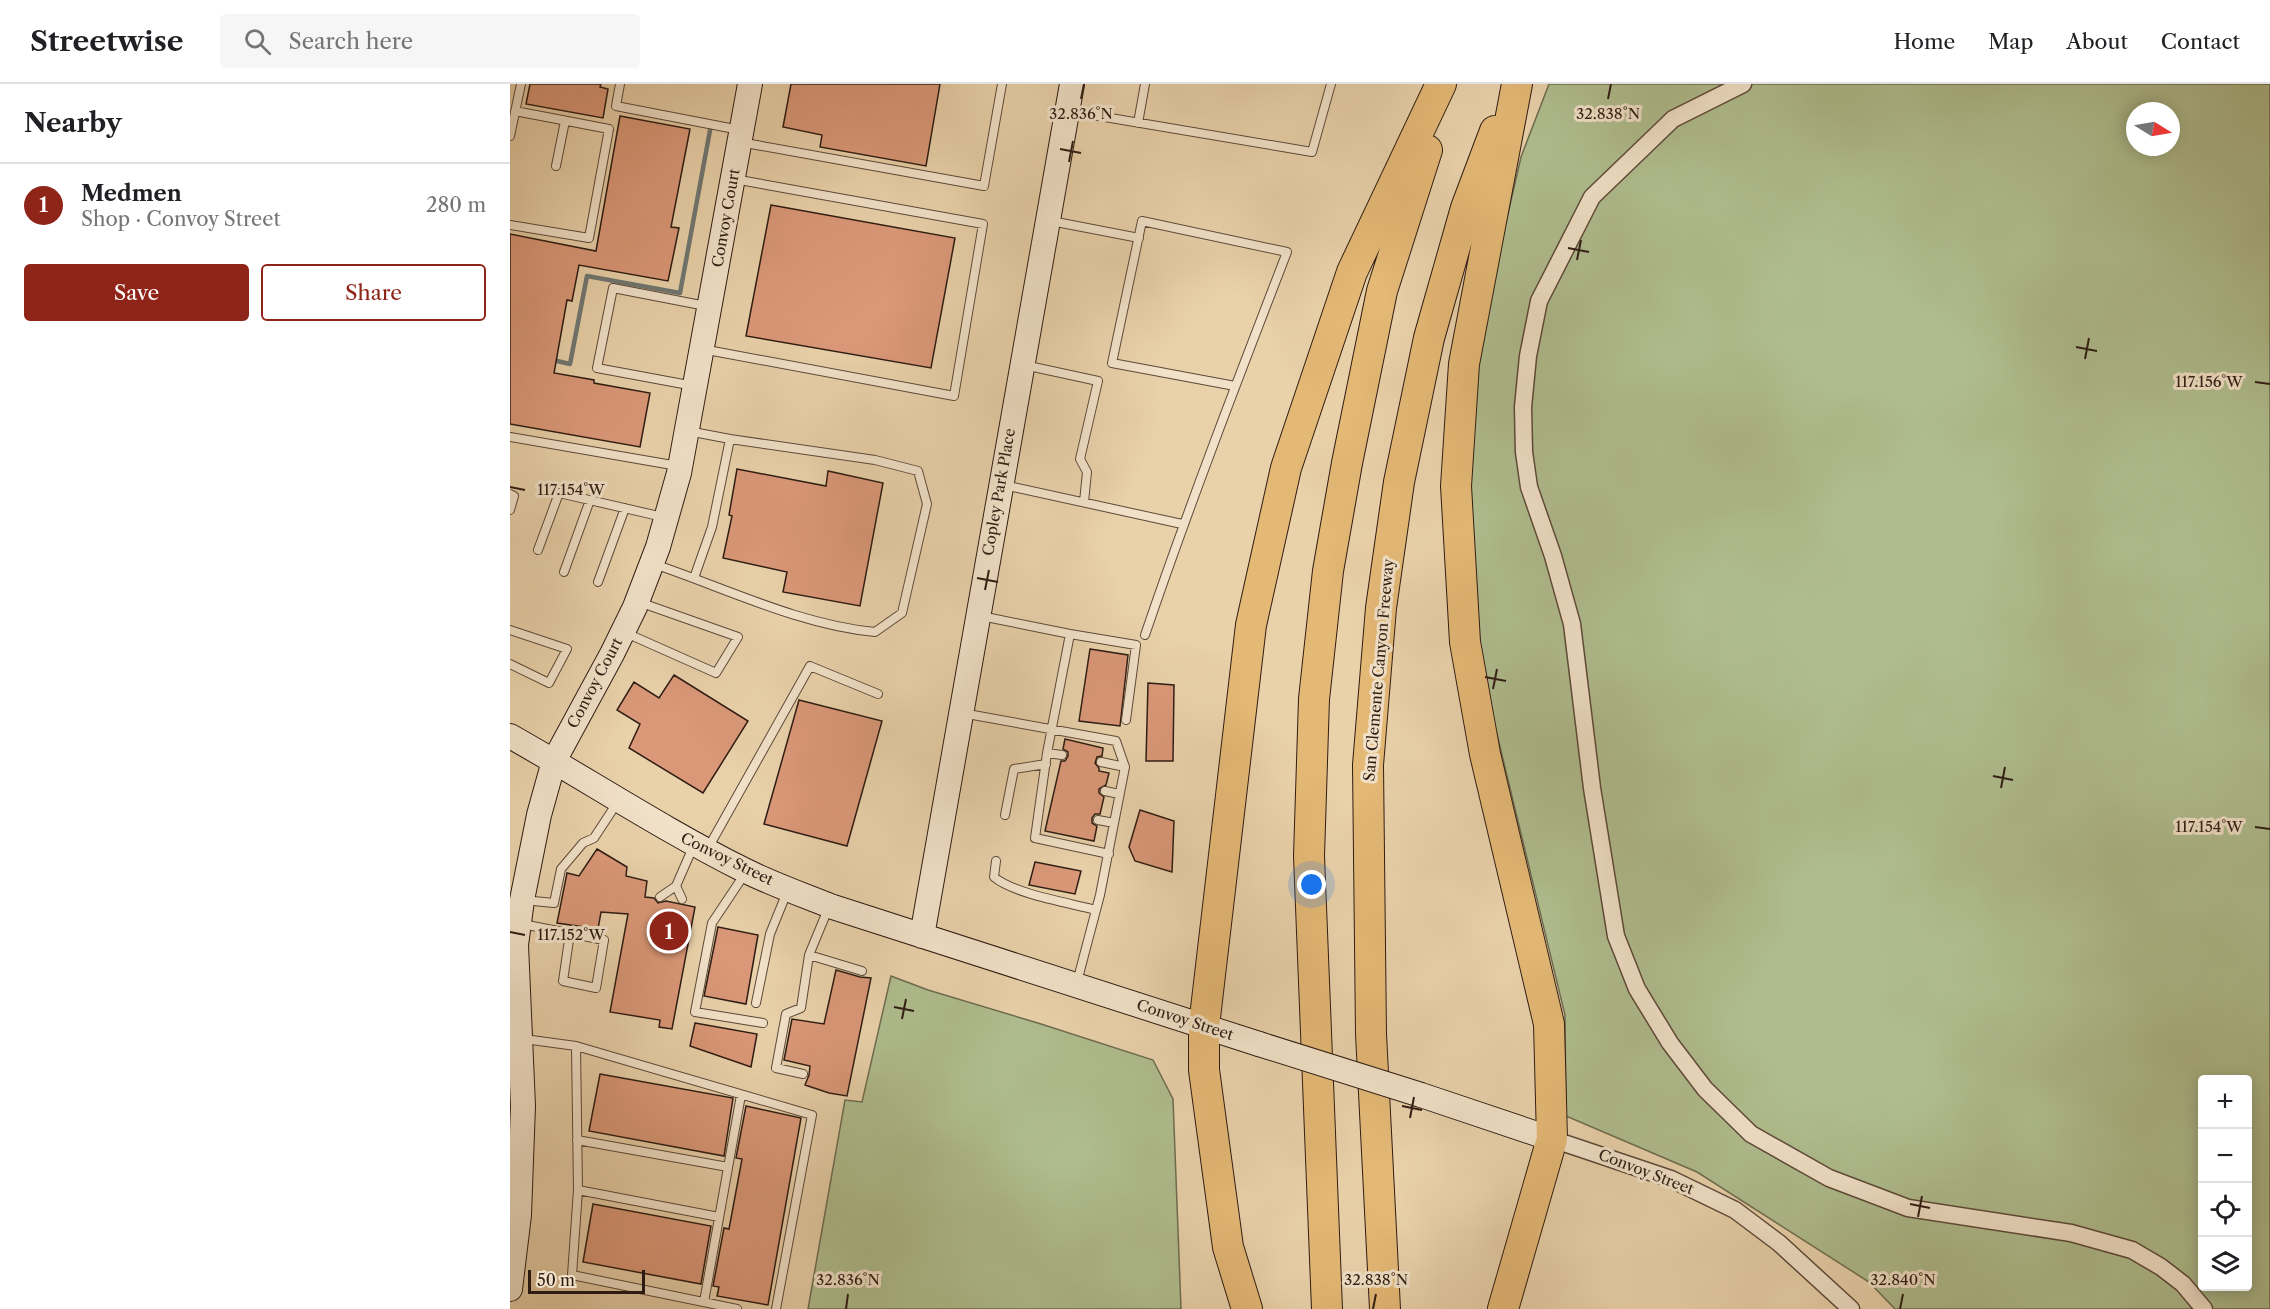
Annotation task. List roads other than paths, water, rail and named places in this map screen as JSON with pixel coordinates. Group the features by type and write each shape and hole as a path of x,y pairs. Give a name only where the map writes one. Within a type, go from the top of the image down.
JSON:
{"highway":[{"path":"1247,1309 1228,1247 1204,1070 1203,1026 1251,625 1286,468 1352,272 1441,84"},
{"path":"1328,1309 1309,856 1314,699 1328,571 1382,291 1447,84"},
{"path":"1503,1309 1552,1139 1549,1024 1485,754 1465,642 1456,486 1464,364 1515,84"},
{"name":"San Clemente Canyon Freeway","path":"1385,1309 1371,1034 1368,765 1381,608 1399,482 1429,338 1466,207 1515,84"}],"main road":[{"name":"Convoy Court","path":"510,1289 519,1215 523,1106 520,1038 514,998 518,910 539,815 554,761 637,602 667,518 687,430 750,84"},
{"name":"Copley Park Place","path":"922,936 1072,84"},
{"name":"Convoy Street","path":"510,736 700,847 746,871 830,906 1552,1139"}],"street":[{"path":"1743,84 1673,119 1592,197 1539,301 1528,356 1523,406 1524,452 1529,488 1553,556 1572,624 1592,788 1616,936 1637,988 1670,1043 1705,1089 1751,1134 1829,1178 1908,1208 2071,1233 2132,1250 2161,1267 2183,1284 2204,1309"},
{"name":"Convoy Street","path":"1552,1139 1671,1179 1736,1210 1779,1243 1851,1309"}],"lane":[{"path":"510,136 521,84"},
{"path":"620,84 615,106 741,136 984,186 1002,84"},
{"path":"1138,123 1145,84"},
{"path":"1067,111 1312,153 1331,84"},
{"path":"510,225 589,238 609,129 515,111"},
{"path":"556,166 565,120"},
{"path":"702,349 954,396 983,224 733,179"},
{"path":"1048,220 1139,238"},
{"path":"1145,634 1182,524 1287,252 1142,221 1112,363 1235,386"},
{"path":"695,387 597,368 613,288 710,306"},
{"path":"1022,365 1098,381 1080,459 1087,471 1084,502"},
{"path":"652,564 713,584 733,595 852,630 875,632 902,613 927,504 918,471 875,460 730,439 687,430"},
{"path":"510,437 680,466"},
{"path":"694,578 712,527 730,439"},
{"path":"1000,484 1182,524"},
{"path":"538,550 559,493 667,518"},
{"path":"510,494 514,496 510,510"},
{"path":"564,572 590,500"},
{"path":"598,582 626,508"},
{"path":"622,632 716,673 738,637 637,602"},
{"path":"977,616 1136,645 1126,720"},
{"path":"510,630 567,649 549,683 510,664"},
{"path":"1070,634 1047,753 1035,838 1109,854"},
{"path":"660,897 675,886 810,666 878,694"},
{"path":"960,713 1116,741 1125,767 1109,854 1076,985"},
{"path":"1047,753 1062,755"},
{"path":"1101,762 1125,767"},
{"path":"1005,816 1014,769 1046,764"},
{"path":"1045,779 1056,781"},
{"path":"1105,791 1119,795"},
{"path":"518,910 555,903 561,869 583,843 594,838 619,800"},
{"path":"1040,808 1049,810"},
{"path":"1098,820 1114,823"},
{"path":"996,861 994,877 999,881 1023,891 1096,910"},
{"path":"746,871 712,923 694,1012 763,1023"},
{"path":"675,886 682,899"},
{"path":"756,1003 770,934 788,889"},
{"path":"803,1074 776,1068 786,1014 801,1008 809,955 830,906"},
{"path":"518,910 570,933 604,940 596,988 563,981 570,933"},
{"path":"809,955 862,971"},
{"path":"520,1038 576,1046 812,1115 776,1309"},
{"path":"576,1046 578,1190 572,1275 738,1309"},
{"path":"704,1302 741,1095"},
{"path":"577,1140 728,1167"},
{"path":"578,1190 719,1217"}],"waterway":[{"path":"680,293 711,125"},
{"path":"553,360 570,364 587,276 680,293"}],"place":[{"name":"Medmen","path":"669,931"}]}
